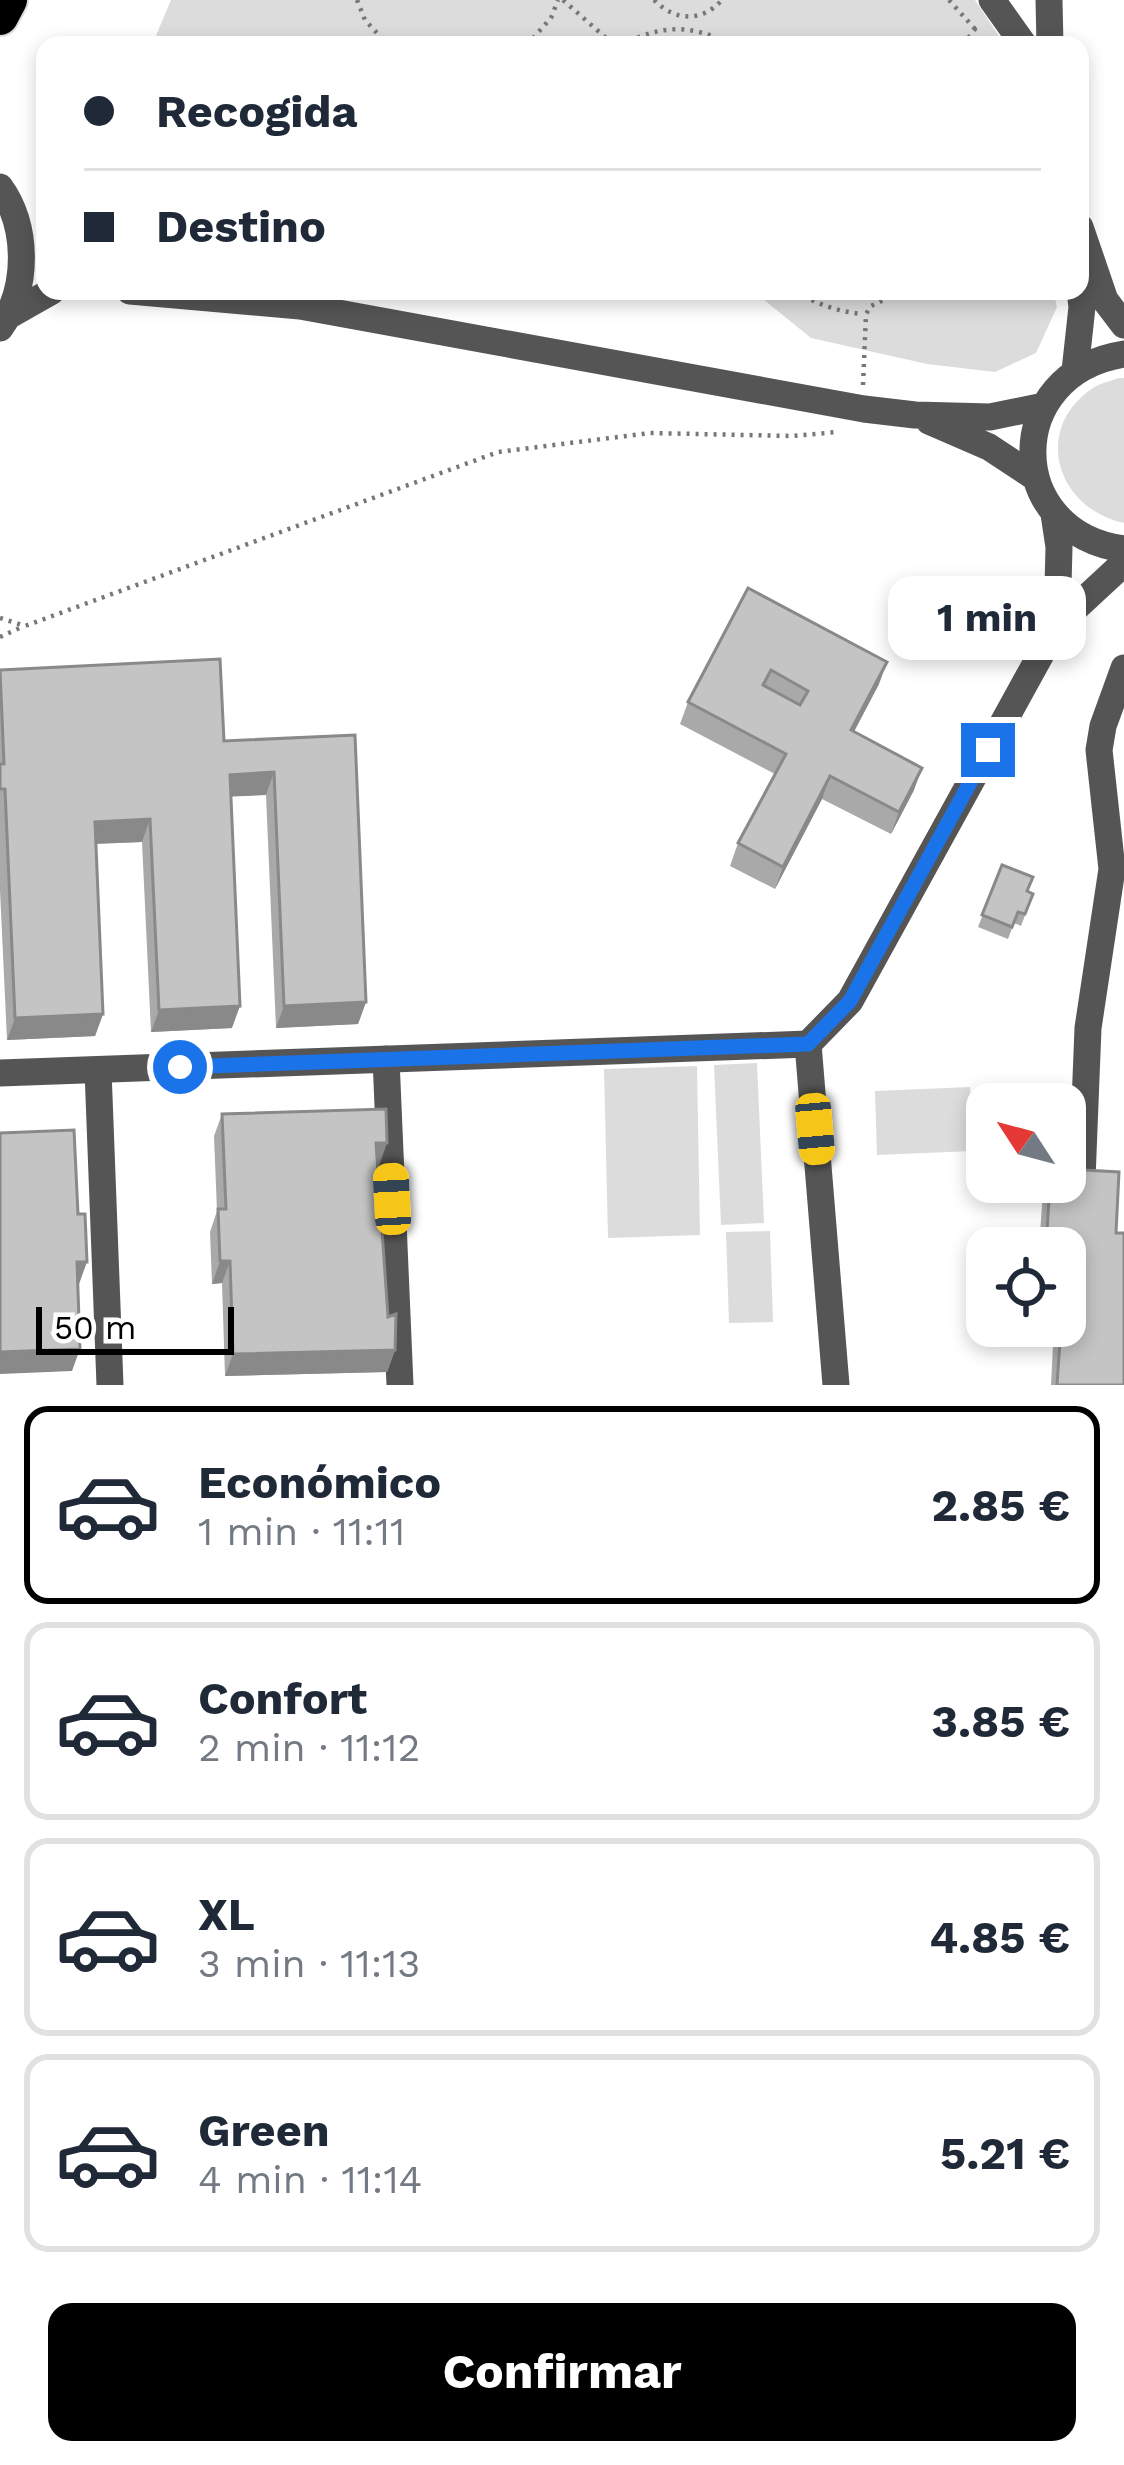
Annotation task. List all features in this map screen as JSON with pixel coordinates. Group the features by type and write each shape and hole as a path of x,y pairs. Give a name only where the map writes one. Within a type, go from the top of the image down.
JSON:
{"highway":[{"path":"0,17 9,0"}],"street":[{"path":"992,0 1018,36"},
{"path":"1049,0 1050,36"},
{"path":"0,187 32,231 4,322"},
{"path":"1089,253 1105,299 1124,325"},
{"path":"4,322 38,300"},
{"path":"232,300 300,306 864,409 990,417 1044,406"},
{"path":"279,300 300,306"},
{"path":"1075,371 1081,300"},
{"path":"1124,354 1097,359 1057,386 1044,406 1033,442 1036,478 1054,514 1084,539 1124,549"},
{"path":"915,415 988,446 1036,478"},
{"path":"1054,514 1059,547 1058,625"},
{"path":"0,1073 808,1044 850,1001 1058,625 1124,563"},
{"path":"1086,1083 1088,1028 1112,868 1099,750 1113,724 1124,668"},
{"path":"808,1044 836,1385"},
{"path":"386,1059 400,1385"},
{"path":"98,1070 110,1385"}],"path":[{"path":"357,0 365,20 380,36"},
{"path":"535,36 561,0 607,36"},
{"path":"654,0 682,16 703,15 722,0"},
{"path":"949,0 975,29"},
{"path":"678,28 682,16"},
{"path":"637,36 678,28 714,36"},
{"path":"810,300 846,313 866,314"},
{"path":"0,637 498,452 650,434 839,432"},
{"path":"0,618 25,626"}],"shaded area":[{"path":"171,0 975,0 999,36 156,36"},
{"path":"764,300 1055,300 1057,307 1036,353 995,372 927,364 811,338"},
{"path":"1124,378 1124,523 1101,515 1068,485 1058,445 1074,405 1096,386"},
{"path":"757,1063 764,1223 721,1225 714,1065"},
{"path":"697,1066 700,1235 608,1238 604,1069"},
{"path":"966,1087 966,1151 877,1155 875,1091"},
{"path":"770,1231 773,1322 729,1323 726,1232"}],"building":[{"path":"748,588 887,662 851,730 922,768 899,812 830,776 783,867 738,843 786,754 688,702","holes":["771,670 808,691 800,705 763,685"]},
{"path":"220,659 224,741 355,735 366,1002 284,1006 274,772 230,775 240,1006 159,1010 150,819 95,822 103,1014 15,1018 5,789 0,789 0,764 4,764 0,670"},
{"path":"1002,865 1033,877 1025,914 1018,912 1012,927 982,915"},
{"path":"386,1109 387,1143 376,1143 388,1317 396,1314 395,1350 233,1354 230,1261 220,1261 218,1209 226,1209 222,1114"},
{"path":"74,1130 78,1214 85,1214 87,1262 77,1262 80,1349 0,1352 0,1133"},
{"path":"1086,1170 1119,1172 1116,1233 1124,1233 1124,1385 1057,1385 1060,1347 1086,1347 1086,1227 1047,1227 1049,1203 1086,1203"}],"route":[{"path":"180,1067 808,1044 850,1001 988,750"}]}
